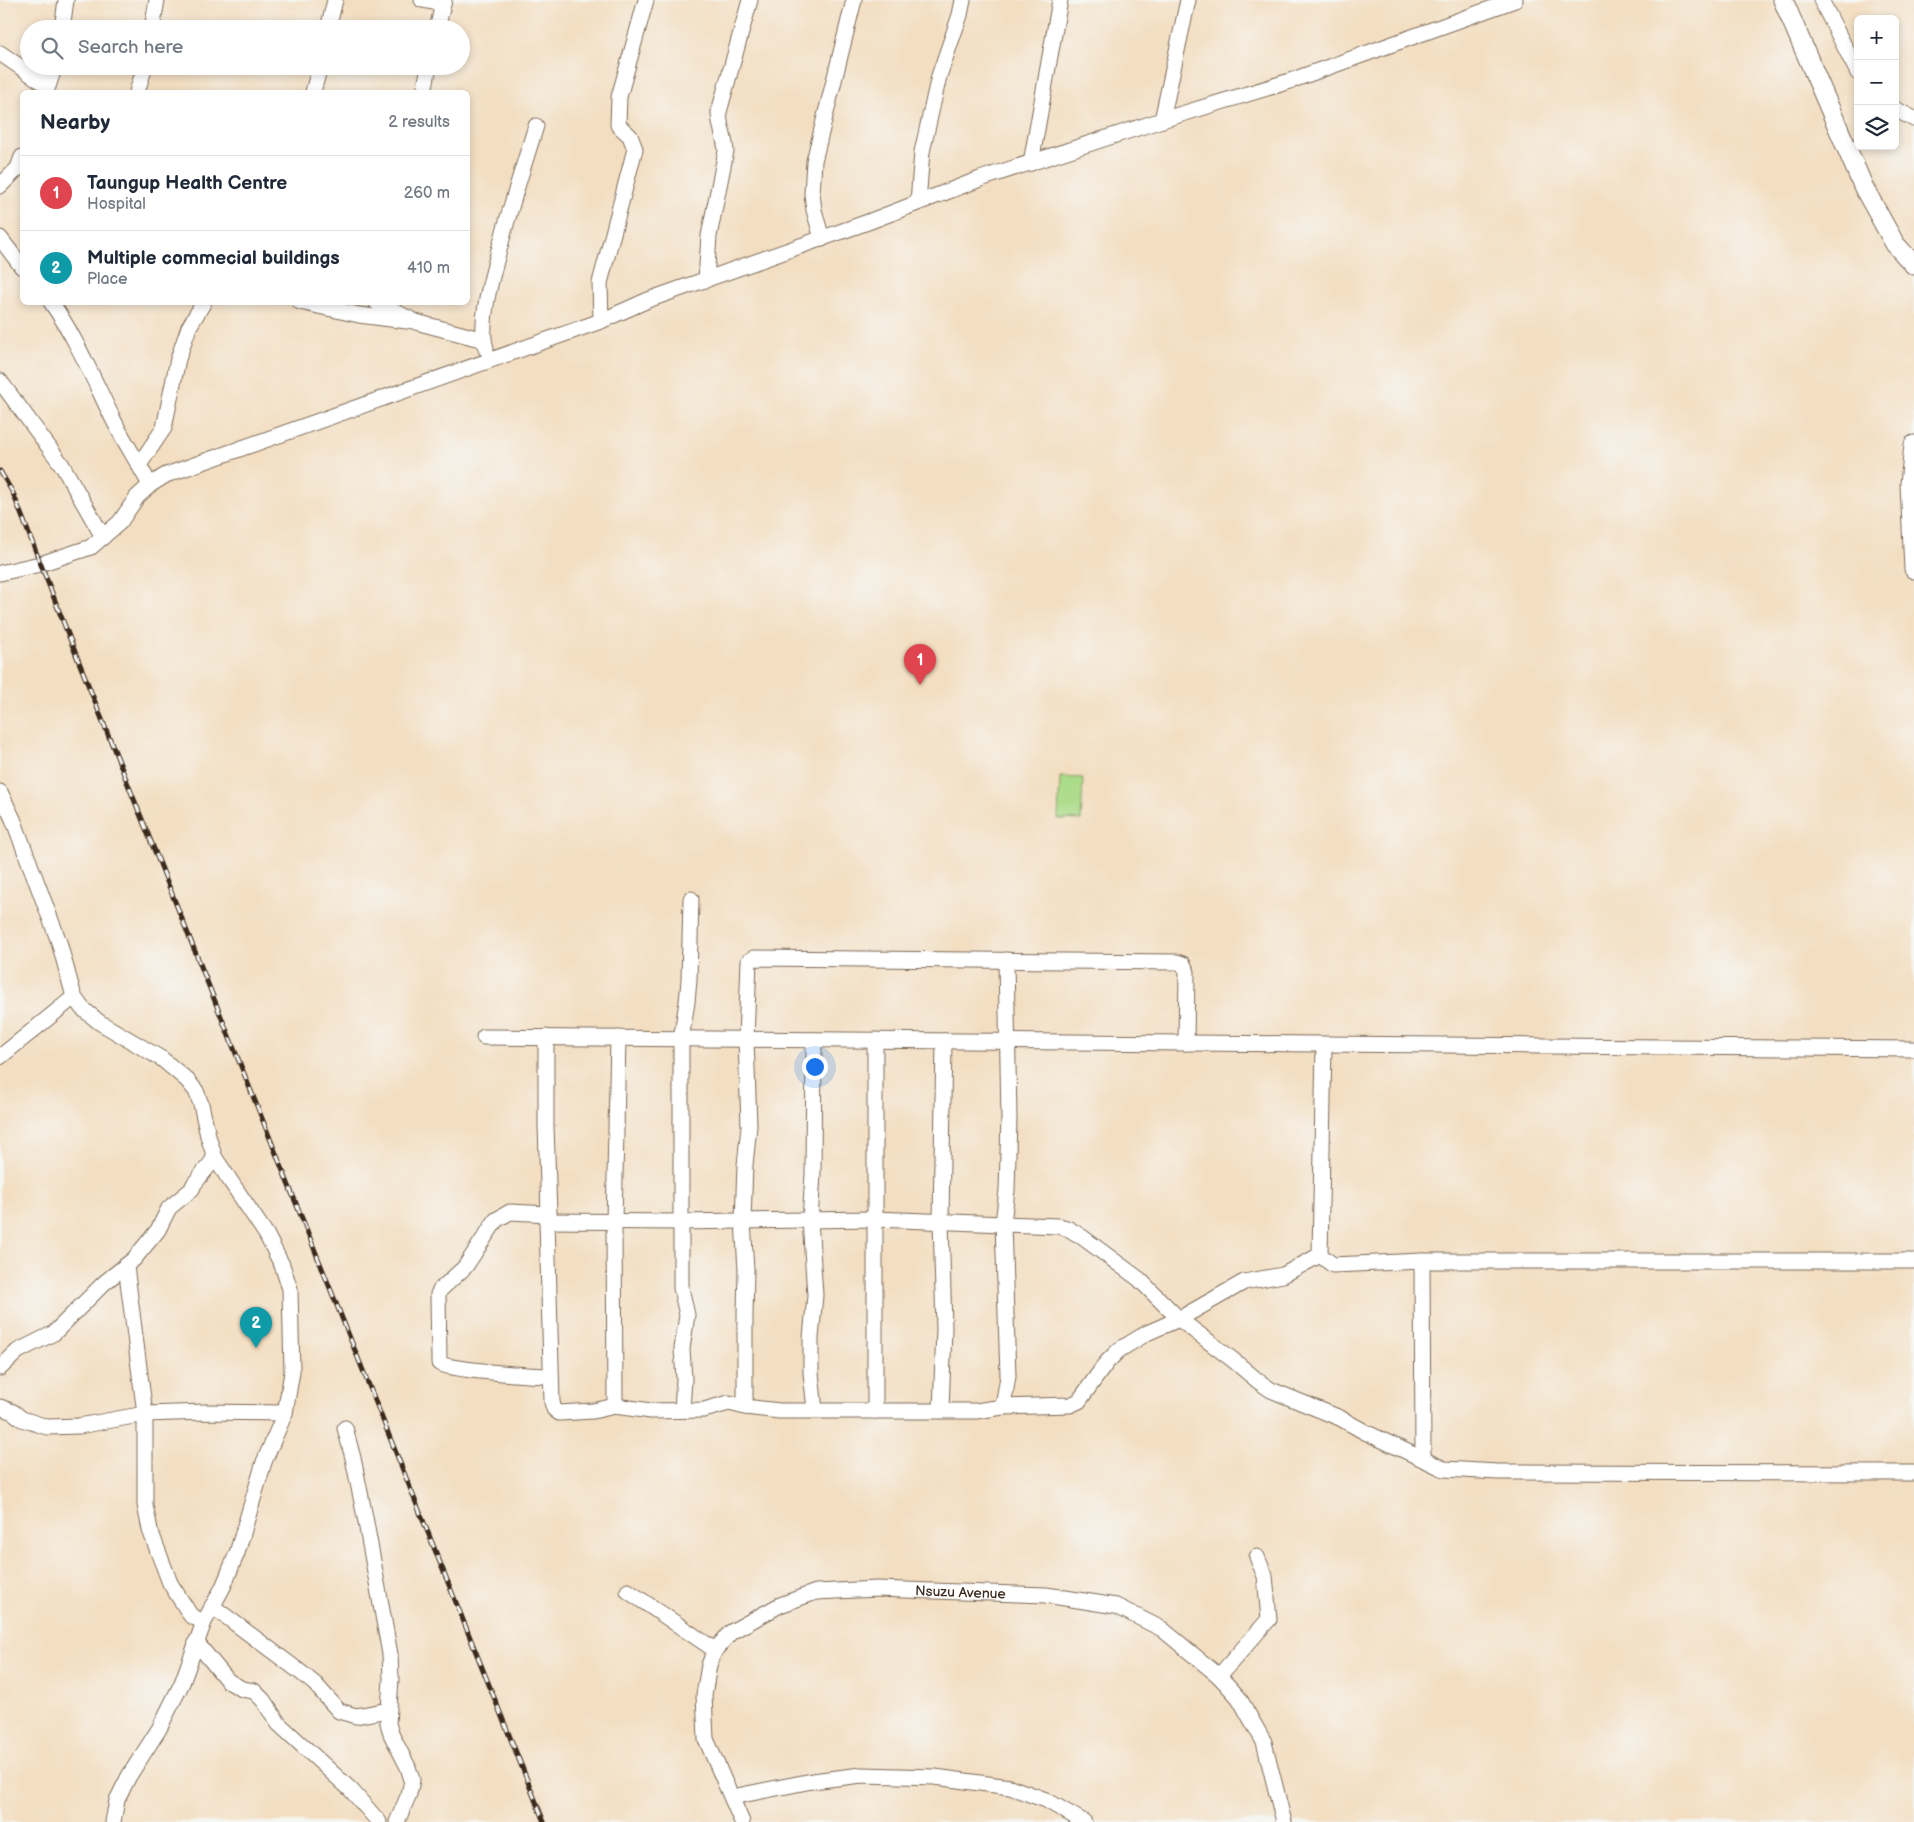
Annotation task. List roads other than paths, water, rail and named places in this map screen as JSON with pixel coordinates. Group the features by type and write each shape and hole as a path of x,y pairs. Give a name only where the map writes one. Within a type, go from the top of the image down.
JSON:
{"main road":[{"path":"1782,0 1864,188 1895,244 1914,265"},
{"path":"1914,445 1910,484 1914,570"}],"street":[{"path":"63,20 66,0"},
{"path":"154,20 157,0"},
{"path":"330,20 335,0"},
{"path":"422,0 443,2 439,20"},
{"path":"601,321 600,283 634,149 630,136 618,125 619,97 646,0"},
{"path":"706,280 709,236 726,150 726,140 719,123 719,112 750,0"},
{"path":"822,238 814,210 812,194 814,161 854,0"},
{"path":"918,202 922,152 939,76 960,15 963,0"},
{"path":"1031,163 1060,0"},
{"path":"1162,120 1188,0"},
{"path":"0,573 91,547 120,522 137,498 150,485 166,475 601,321 648,300 918,202 1162,120 1288,82 1515,0"},
{"path":"1821,0 1854,65"},
{"path":"1,57 20,70"},
{"path":"27,75 47,89 52,75"},
{"path":"137,90 142,75"},
{"path":"314,90 318,75"},
{"path":"424,90 427,75"},
{"path":"1899,112 1914,120"},
{"path":"489,360 484,340 483,323 486,301 510,210 536,126"},
{"path":"0,186 20,166"},
{"path":"0,238 20,264"},
{"path":"53,305 64,321 91,371 116,424 150,485"},
{"path":"139,465 164,428 178,359 189,327 202,305"},
{"path":"314,305 359,315 416,322 484,340"},
{"path":"382,305 416,322"},
{"path":"0,381 62,465 103,537"},
{"path":"0,792 13,819 59,942 74,997 82,1008 99,1022 162,1059 196,1091 215,1158 266,1234 282,1265 290,1289 292,1372 285,1413 264,1462 237,1553 204,1622 182,1684 159,1729 129,1776 117,1800 113,1822"},
{"path":"682,1410 684,1379 682,1349 687,1315 682,1288 681,1038 689,980 691,899"},
{"path":"745,1407 744,1315 746,1270 743,1221 745,1165 749,1126 746,1039 749,961 754,958 1177,962 1183,964 1187,972 1186,1043"},
{"path":"1003,1407 1008,1376 1003,1223 1008,1118 1006,960"},
{"path":"0,1057 74,997"},
{"path":"484,1037 1914,1049"},
{"path":"546,1037 551,1376 552,1402 554,1409 559,1413 593,1412 614,1406 651,1411 704,1410 729,1403 745,1407 779,1410 874,1411 976,1411 1003,1407 1070,1405 1079,1401 1118,1350 1146,1333 1179,1319 1244,1282 1282,1275 1320,1254"},
{"path":"614,1406 614,1222 618,1038"},
{"path":"814,1040 814,1174 810,1220 814,1295 811,1373 815,1410"},
{"path":"874,1411 875,1040"},
{"path":"941,1410 944,1329 941,1220 944,1041"},
{"path":"1320,1254 1324,1045"},
{"path":"0,1368 18,1351 54,1333 104,1283 134,1259 154,1236 169,1208 192,1189 215,1158"},
{"path":"551,1376 513,1375 442,1366 439,1363 438,1294 465,1267 496,1220 510,1212 614,1222 874,1219 941,1220 1059,1226 1069,1229 1082,1237 1139,1280 1179,1319 1233,1360 1258,1382 1271,1390 1340,1418 1444,1470 1498,1472 1914,1473"},
{"path":"1320,1254 1333,1265 1422,1261 1914,1260"},
{"path":"1422,1261 1423,1459"},
{"path":"126,1266 145,1414 145,1505 150,1530 170,1582 190,1616 204,1622"},
{"path":"0,1407 13,1412 22,1419 47,1427 79,1426 145,1414 206,1412 285,1413"},
{"path":"345,1428 365,1517 389,1647 391,1679 388,1723 391,1734 408,1767 412,1780 409,1794 397,1822"},
{"path":"1219,1676 1269,1619 1265,1576 1257,1557"},
{"name":"Nsuzu Avenue","path":"742,1822 706,1738 704,1695 709,1665 715,1650 731,1632 780,1605 816,1592 877,1589 1046,1596 1116,1606 1162,1629 1219,1676 1239,1698 1264,1742 1284,1822"},
{"path":"628,1591 715,1650"},
{"path":"212,1606 315,1684 340,1711 356,1716 388,1710"},
{"path":"196,1642 228,1681 242,1689 254,1692 263,1700 279,1724 351,1790 379,1822"},
{"path":"732,1797 812,1781 862,1775 935,1777 1010,1787 1046,1800 1084,1822"}],"railway":[{"path":"0,471 13,493 544,1822"}],"place":[{"name":"Taungup Health Centre","path":"920,685"},
{"name":"Multiple commecial buildings","path":"256,1348"}]}
